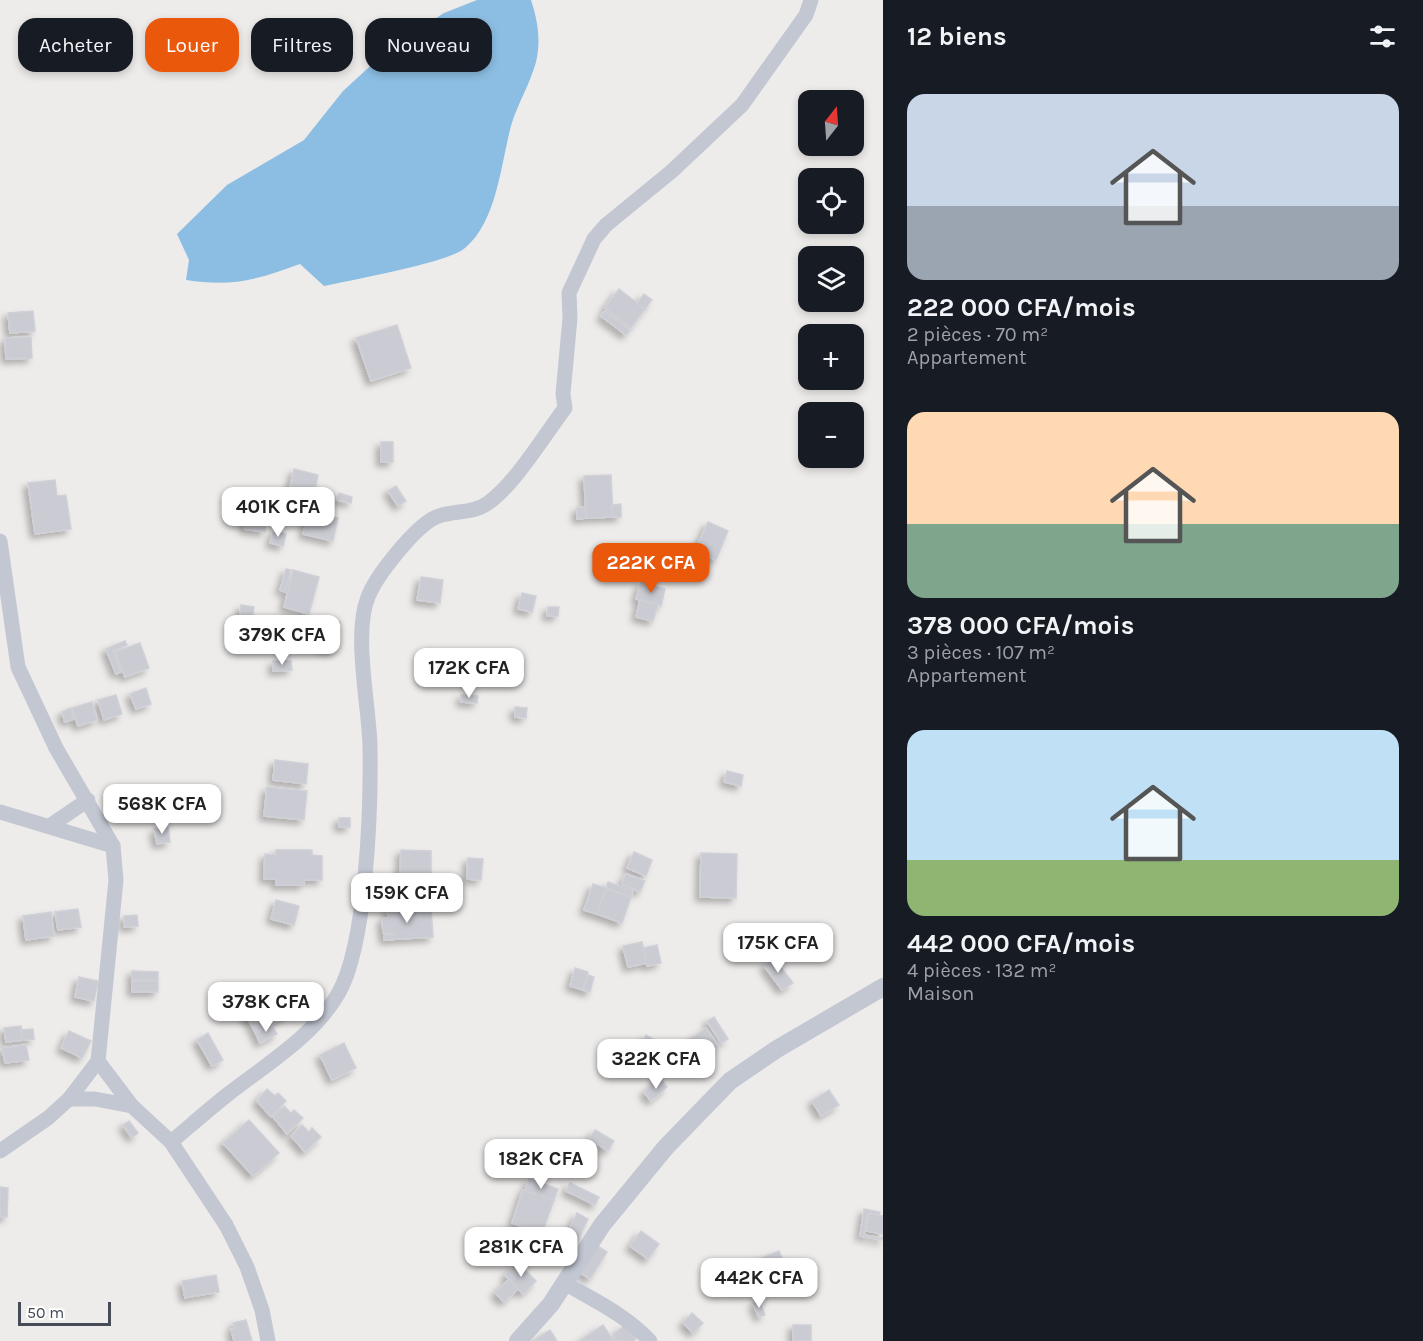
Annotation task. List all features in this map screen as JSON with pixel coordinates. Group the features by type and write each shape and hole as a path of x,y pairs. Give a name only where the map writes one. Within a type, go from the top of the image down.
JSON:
{"street":[{"path":"171,1142 284,1052 324,1012 338,993 350,965 361,904 367,844 370,747 362,618 369,595 404,544 437,516 475,510 487,504 503,489 565,408 563,394 570,318 569,293 594,239 606,225 672,171 742,105 806,15 811,0"},
{"path":"0,541 18,667 56,747 113,846 116,880 98,1061 69,1099 48,1118 0,1151"},
{"path":"51,825 88,800"},
{"path":"0,812 51,825 113,846"},
{"path":"518,1341 566,1284 616,1208 666,1146 730,1081 777,1048 883,987"},
{"path":"98,1061 132,1106 171,1142 226,1225 242,1256 262,1310 268,1341"},
{"path":"69,1099 95,1099 132,1106"},
{"path":"566,1284 616,1312 638,1328 650,1341"}],"water":[{"path":"477,0 531,0 537,23 536,62 511,126 491,208 476,237 465,248 440,259 324,286 300,264 244,281 217,283 186,280 189,260 177,234 227,185 304,140 343,91 365,71 492,72 492,18 436,18"}],"building":[{"path":"619,289 645,309 631,328 605,308"},
{"path":"644,294 652,300 645,309 637,303"},
{"path":"33,311 35,331 10,333 8,313"},
{"path":"605,311 630,330 626,335 601,316"},
{"path":"397,325 411,368 371,381 356,338"},
{"path":"31,337 32,358 6,359 5,338"},
{"path":"381,442 393,442 393,462 381,462"},
{"path":"294,469 318,475 312,506 287,501"},
{"path":"611,475 613,517 586,518 584,476"},
{"path":"55,480 57,496 66,495 71,529 35,534 28,483"},
{"path":"396,486 406,501 398,506 388,491"},
{"path":"339,493 352,497 351,503 337,500"},
{"path":"248,501 268,503 265,532 244,529"},
{"path":"621,504 621,517 613,517 612,505"},
{"path":"586,507 586,518 577,519 577,508"},
{"path":"309,511 338,518 333,541 303,534"},
{"path":"708,522 728,531 716,560 695,551"},
{"path":"274,530 286,534 283,546 270,543"},
{"path":"286,569 291,570 285,592 280,590"},
{"path":"293,570 319,577 309,614 284,607"},
{"path":"421,577 443,580 440,603 417,600"},
{"path":"641,582 665,589 661,606 636,599"},
{"path":"522,593 536,596 532,612 518,609"},
{"path":"640,600 658,605 653,621 636,617"},
{"path":"241,605 254,607 251,627 239,625"},
{"path":"548,607 559,607 558,616 547,616"},
{"path":"326,619 340,622 333,650 319,646"},
{"path":"125,641 127,645 113,651 121,672 116,674 106,649"},
{"path":"140,643 149,668 125,677 115,652"},
{"path":"273,661 291,661 292,670 273,671"},
{"path":"146,688 151,704 136,709 130,694"},
{"path":"116,695 122,714 104,720 98,700"},
{"path":"461,695 478,696 477,703 461,702"},
{"path":"92,702 97,720 78,726 72,708"},
{"path":"515,707 527,708 526,718 515,717"},
{"path":"71,708 74,719 65,722 62,712"},
{"path":"275,760 308,764 306,784 273,780"},
{"path":"727,771 743,775 741,786 724,782"},
{"path":"267,787 307,791 304,820 264,816"},
{"path":"339,818 350,818 350,827 339,827"},
{"path":"168,827 170,842 157,844 154,829"},
{"path":"276,850 312,850 312,855 322,856 322,880 304,880 304,885 276,885 276,879 264,879 265,854 276,855"},
{"path":"401,850 431,851 431,878 400,876"},
{"path":"634,852 652,860 646,876 627,868"},
{"path":"701,853 737,854 736,898 700,897"},
{"path":"468,858 483,859 481,880 467,879"},
{"path":"626,874 645,881 640,892 622,884"},
{"path":"608,882 633,891 631,897 606,888"},
{"path":"593,884 606,888 597,914 584,910"},
{"path":"606,888 631,897 622,923 597,914"},
{"path":"276,900 299,906 294,925 271,919"},
{"path":"408,906 409,911 431,909 433,937 384,940 384,935 396,934 383,933 382,918 388,918 387,908"},
{"path":"78,909 81,927 58,930 55,912"},
{"path":"51,912 54,936 26,940 23,916"},
{"path":"137,915 138,926 124,927 124,916"},
{"path":"642,942 647,963 628,967 623,946"},
{"path":"657,945 661,963 647,966 643,948"},
{"path":"774,958 793,983 782,990 764,966"},
{"path":"575,968 588,972 583,990 570,986"},
{"path":"132,971 158,972 158,980 132,980"},
{"path":"588,975 594,977 590,992 583,990"},
{"path":"79,977 98,981 94,1001 75,997"},
{"path":"132,981 158,981 158,992 132,992"},
{"path":"275,991 288,1016 255,1032 242,1008"},
{"path":"714,1017 728,1039 721,1043 707,1021"},
{"path":"272,1024 277,1034 260,1043 255,1032"},
{"path":"21,1026 23,1040 6,1042 4,1028"},
{"path":"706,1028 719,1046 699,1060 687,1042"},
{"path":"33,1029 34,1039 23,1040 21,1030"},
{"path":"69,1031 91,1041 82,1058 61,1048"},
{"path":"208,1033 223,1060 212,1066 197,1040"},
{"path":"646,1035 661,1044 653,1058 638,1049"},
{"path":"344,1043 356,1068 332,1080 320,1055"},
{"path":"26,1045 29,1060 5,1063 2,1048"},
{"path":"660,1078 667,1087 651,1101 644,1092"},
{"path":"267,1089 275,1096 278,1093 286,1101 271,1117 257,1101"},
{"path":"829,1090 839,1105 821,1116 812,1101"},
{"path":"284,1106 291,1113 294,1110 303,1118 287,1134 273,1117"},
{"path":"249,1120 279,1153 253,1176 223,1143"},
{"path":"129,1121 138,1133 132,1138 123,1125"},
{"path":"302,1125 309,1132 312,1128 321,1137 305,1152 291,1136"},
{"path":"595,1130 614,1141 608,1151 589,1139"},
{"path":"529,1179 558,1189 554,1200 525,1191"},
{"path":"570,1183 599,1197 595,1205 566,1191"},
{"path":"0,1187 8,1188 7,1217 0,1217"},
{"path":"523,1190 554,1200 542,1233 512,1223"},
{"path":"864,1209 880,1212 879,1215 868,1213 864,1235 882,1238 883,1236 883,1240 860,1236"},
{"path":"577,1213 588,1219 572,1253 561,1247"},
{"path":"869,1214 883,1216 883,1234 866,1231"},
{"path":"641,1231 659,1244 648,1259 630,1246"},
{"path":"596,1245 607,1252 590,1279 579,1272"},
{"path":"779,1251 787,1269 764,1278 757,1260"},
{"path":"518,1263 536,1281 523,1294 505,1275"},
{"path":"747,1267 754,1282 737,1289 731,1273"},
{"path":"216,1275 219,1292 185,1298 182,1281"},
{"path":"509,1279 518,1289 504,1302 495,1293"},
{"path":"759,1300 765,1315 759,1317 753,1303"},
{"path":"692,1313 703,1323 693,1333 683,1323"},
{"path":"246,1320 252,1341 234,1341 231,1329 235,1329 233,1323"},
{"path":"603,1325 614,1341 579,1341"},
{"path":"625,1325 636,1339 617,1341 613,1335"},
{"path":"793,1325 811,1325 811,1341 793,1341"},
{"path":"550,1330 557,1341 532,1341"}]}
